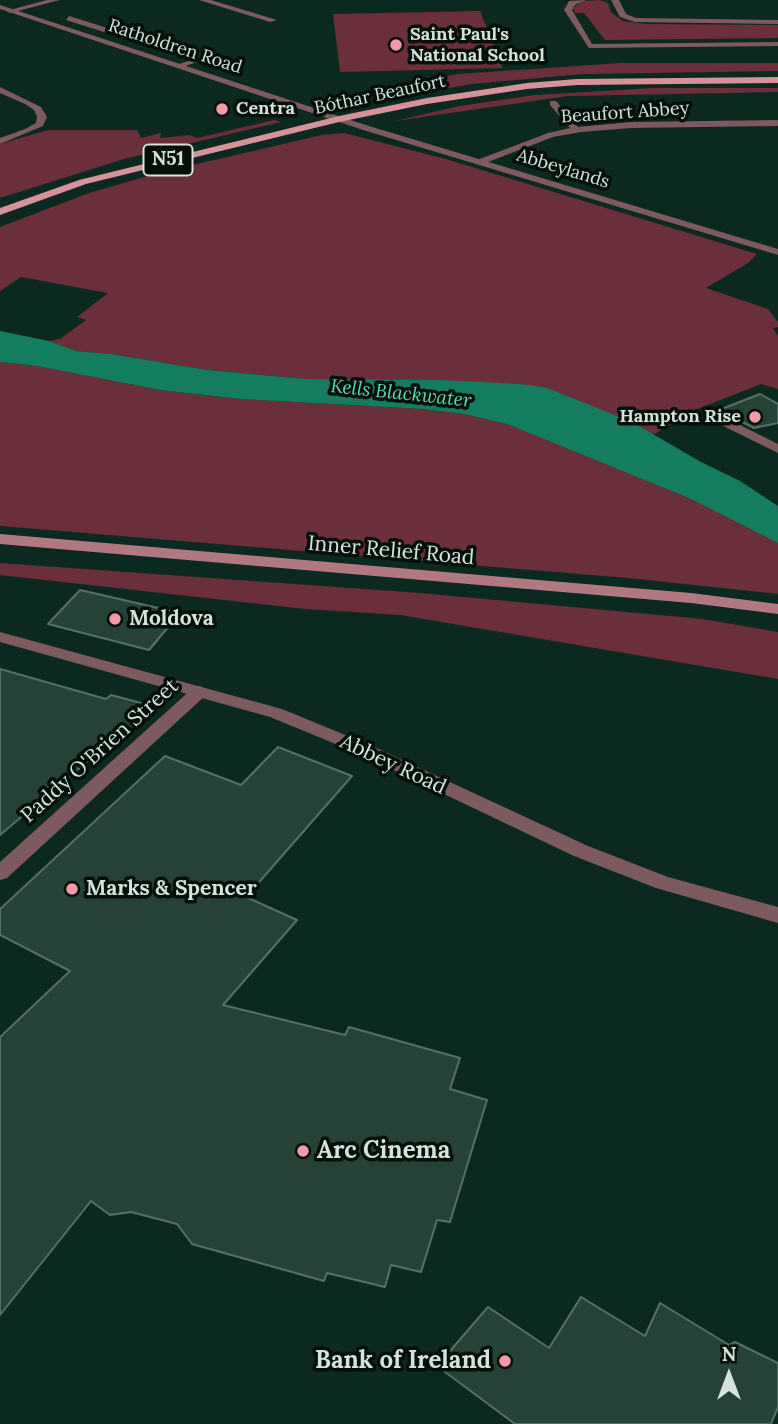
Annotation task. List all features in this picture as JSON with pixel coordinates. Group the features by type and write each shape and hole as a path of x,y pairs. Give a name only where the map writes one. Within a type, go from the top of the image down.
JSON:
{"main road":[{"name":"Bóthar Beaufort","path":"0,212 83,181 339,119 427,101 527,86 615,81 778,80"},
{"name":"Inner Relief Road","path":"0,539 678,597 778,608"}],"street":[{"path":"10,10 56,0"},
{"path":"582,0 572,3 568,10 589,46 778,44"},
{"path":"615,0 623,15 635,20 778,22"},
{"path":"208,1 273,20"},
{"name":"Ratholdren Road","path":"0,7 339,119"},
{"path":"69,18 200,60 182,66"},
{"path":"0,90 28,102 38,109 42,117 40,124 28,131 0,141"},
{"path":"553,103 576,130"},
{"name":"Abbeylands","path":"339,119 778,252"},
{"name":"Beaufort Abbey","path":"480,162 551,135 576,130 631,125 778,123"},
{"path":"710,414 778,449"},
{"name":"Abbey Road","path":"0,637 276,713 366,750 591,855 663,883 778,915"},
{"name":"Paddy O'Brien Street","path":"0,873 200,691"}],"shaded area":[{"path":"599,0 608,3 611,12 623,21 646,24 778,25 778,38 605,40 584,13 575,13 573,8 583,1"},
{"path":"480,11 503,68 340,72 333,14"},
{"path":"621,63 778,63 778,71 583,74 472,84 393,98 384,94 391,90 388,87 458,74"},
{"path":"653,88 778,88 778,92 568,96 395,121 459,106 535,95"},
{"path":"274,120 281,122 124,159 0,198 0,144 48,130 137,130 141,138 161,133 160,138 190,135 197,138"},
{"path":"344,133 446,159 757,254 748,263 706,288 768,309 778,322 778,327 773,328 778,336 778,389 761,384 695,410 653,435 565,395 521,384 305,379 208,370 76,351 49,341 60,339 86,320 77,317 108,293 21,277 0,291 0,227 89,193 158,173 322,135"},
{"path":"0,362 37,366 160,390 240,399 422,409 464,414 507,424 691,499 778,543 778,594 628,578 0,526"},
{"path":"0,563 420,593 703,619 778,632 778,679 400,615 305,609 0,575"}],"water":[{"name":"Kells Blackwater","path":"0,331 49,341 76,351 208,370 305,379 441,380 547,388 632,422 740,481 778,506 778,543 691,499 507,424 464,414 422,409 240,399 160,390 37,366 0,362"}],"building":[{"name":"Hampton Rise","path":"760,394 778,404 778,423 754,428 719,410"},
{"name":"Moldova","path":"80,590 180,613 149,650 48,624"},
{"path":"0,669 106,699 111,695 156,707 0,835"},
{"path":"278,747 352,776 246,897 297,920 223,1005 345,1035 349,1027 460,1058 450,1089 487,1100 450,1222 437,1220 421,1272 391,1265 385,1287 327,1273 324,1281 192,1244 177,1224 131,1212 110,1215 91,1201 0,1315 0,1037 70,971 0,935 0,909 165,756 241,785"},
{"path":"581,1297 645,1336 660,1303 729,1345 735,1342 778,1363 778,1407 771,1424 515,1424 437,1366 488,1307 549,1348"}],"place":[{"name":"Saint Paul's National School","path":"396,45"},
{"name":"Centra","path":"222,109"},
{"name":"Hampton Rise","path":"755,417"},
{"name":"Moldova","path":"115,619"},
{"name":"Marks & Spencer","path":"72,889"},
{"name":"Arc Cinema","path":"303,1151"},
{"name":"Bank of Ireland","path":"505,1361"}]}
